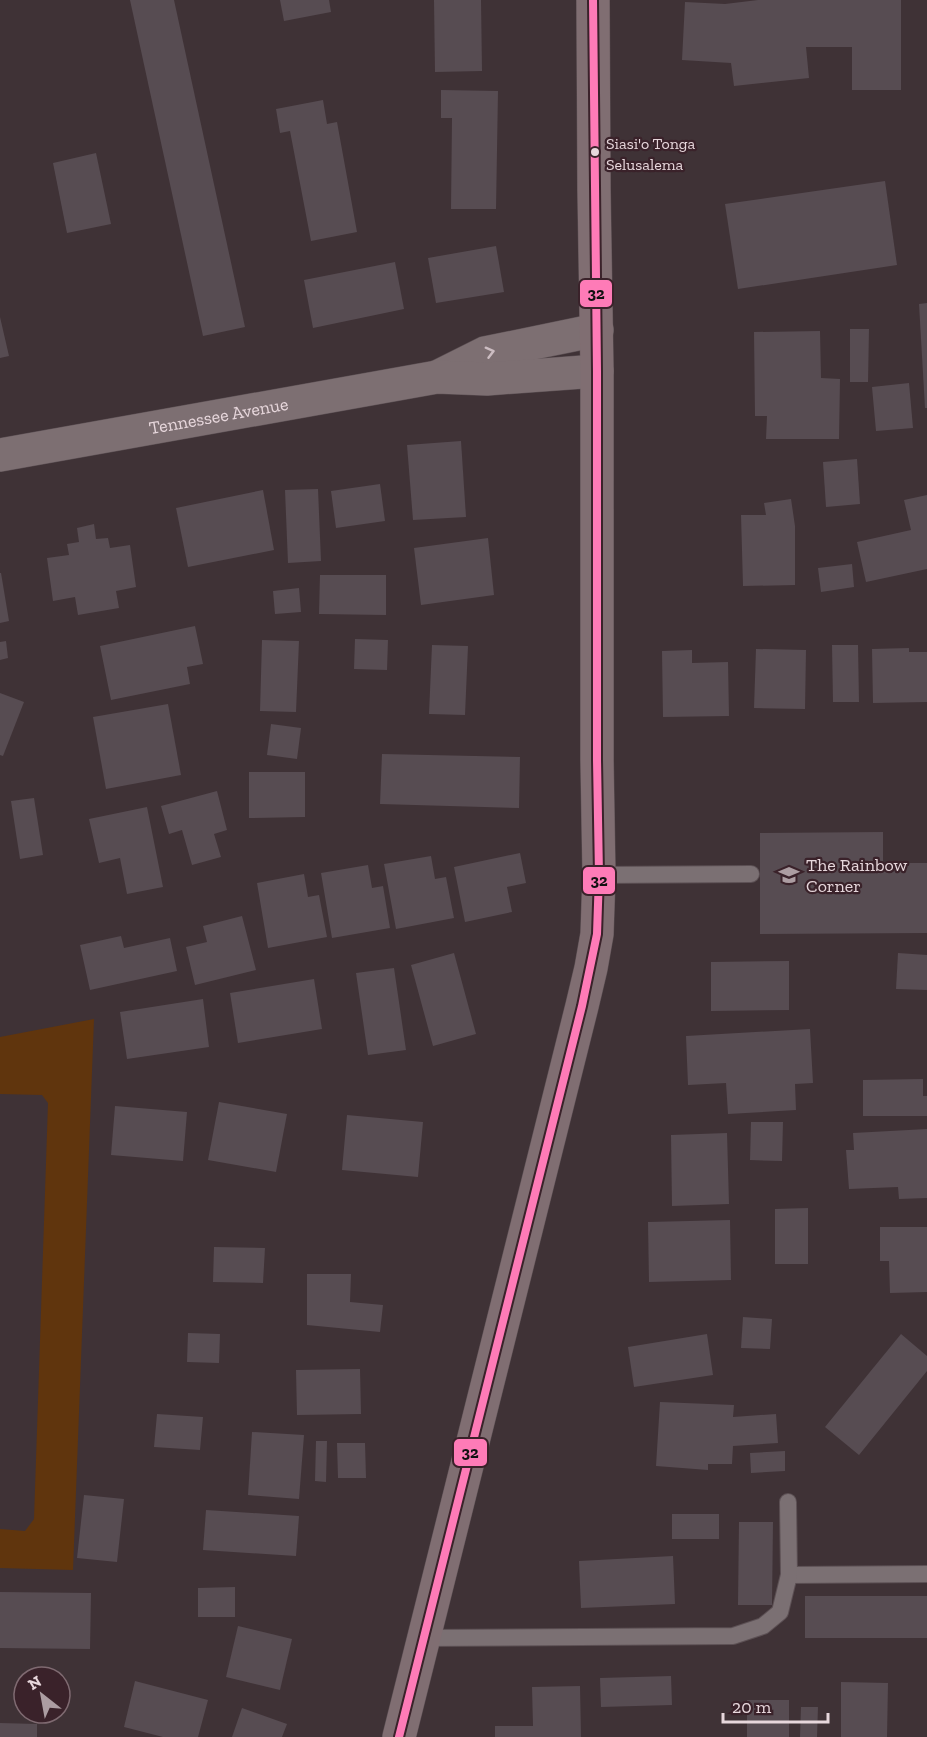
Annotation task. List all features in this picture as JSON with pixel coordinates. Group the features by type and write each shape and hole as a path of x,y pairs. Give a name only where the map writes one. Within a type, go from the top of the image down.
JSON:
{"main road":[{"path":"399,1737 591,968 597,933 599,875 597,330 593,0"}],"street":[{"name":"Tennessee Avenue","path":"437,377 485,353 597,330"},
{"name":"Tennessee Avenue","path":"0,455 437,377 487,379 597,371"}],"lane":[{"path":"599,875 750,874"},
{"path":"423,1638 733,1636 763,1626 780,1612 789,1575 788,1502"},
{"path":"789,1575 927,1574"}],"shaded area":[{"path":"94,1019 73,1570 0,1568 0,1529 25,1531 34,1519 48,1103 42,1095 0,1094 0,1037"}],"building":[{"path":"130,0 174,0 245,327 203,336"},
{"path":"280,0 329,0 331,12 284,21"},
{"path":"434,0 481,0 482,71 435,72"},
{"path":"758,0 901,0 901,90 852,90 852,47 806,47 809,78 734,86 731,63 682,60 685,2 725,4"},
{"path":"441,90 498,91 496,209 451,209 452,118 441,118"},
{"path":"323,100 327,124 337,122 357,232 311,241 290,131 280,133 276,109"},
{"path":"96,153 111,224 67,233 53,163"},
{"path":"885,181 897,265 738,289 725,204"},
{"path":"496,246 504,292 436,303 428,258"},
{"path":"395,262 404,309 313,328 304,280"},
{"path":"927,303 927,408 925,408 919,304"},
{"path":"0,317 9,356 0,358"},
{"path":"850,329 869,329 868,382 850,382"},
{"path":"820,331 821,378 840,379 839,439 766,439 767,416 755,416 754,332"},
{"path":"909,383 913,428 876,431 872,387"},
{"path":"461,441 466,517 413,520 407,445"},
{"path":"857,459 860,504 826,507 823,462"},
{"path":"380,484 385,521 336,528 331,491"},
{"path":"318,489 321,561 288,563 285,490"},
{"path":"263,490 274,550 188,567 176,508"},
{"path":"927,495 927,569 866,582 857,542 911,530 904,500"},
{"path":"791,499 795,526 795,585 743,586 741,515 766,515 764,503"},
{"path":"94,524 96,539 108,538 110,548 130,545 136,587 116,591 119,608 78,615 75,597 53,601 47,558 69,555 67,544 79,542 77,528"},
{"path":"488,538 494,595 421,605 414,548"},
{"path":"852,564 854,587 821,592 818,568"},
{"path":"0,573 9,621 0,623"},
{"path":"320,575 386,575 386,615 319,614"},
{"path":"299,588 301,612 275,614 273,591"},
{"path":"195,626 203,664 187,667 190,684 111,700 100,646"},
{"path":"355,639 388,640 387,670 354,669"},
{"path":"262,640 299,641 296,712 260,711"},
{"path":"6,641 8,658 0,660 0,642"},
{"path":"432,645 468,646 465,715 429,714"},
{"path":"832,645 858,645 859,702 833,702"},
{"path":"909,648 909,652 927,652 927,702 873,703 872,649"},
{"path":"756,649 806,650 805,709 754,708"},
{"path":"692,650 692,663 728,662 729,716 663,717 662,651"},
{"path":"0,693 24,702 3,756 0,755"},
{"path":"168,704 181,775 106,789 93,717"},
{"path":"271,724 301,728 297,759 267,755"},
{"path":"382,754 520,757 519,808 380,804"},
{"path":"249,772 305,772 305,817 249,818"},
{"path":"217,791 227,830 214,834 221,857 192,865 182,830 169,834 161,806"},
{"path":"34,798 43,855 20,859 11,801"},
{"path":"147,807 163,887 127,894 120,858 99,863 89,819"},
{"path":"883,832 883,863 927,863 927,933 760,934 760,833"},
{"path":"520,853 526,883 507,887 512,912 465,922 454,867"},
{"path":"431,856 435,879 446,877 454,918 396,929 384,864"},
{"path":"368,865 372,888 383,886 390,928 332,938 321,873"},
{"path":"304,874 308,897 319,895 327,937 268,948 257,883"},
{"path":"242,916 256,970 195,985 186,947 207,942 203,926"},
{"path":"121,936 124,948 170,938 177,971 90,990 80,945"},
{"path":"454,953 476,1034 433,1046 411,965"},
{"path":"898,953 927,955 927,990 896,989"},
{"path":"789,961 789,1010 711,1011 711,962"},
{"path":"394,968 406,1050 368,1055 356,973"},
{"path":"314,979 322,1029 238,1043 230,993"},
{"path":"203,999 209,1047 127,1059 120,1012"},
{"path":"810,1029 813,1083 795,1084 796,1110 728,1114 726,1083 688,1085 686,1036"},
{"path":"923,1079 923,1096 927,1096 927,1116 863,1116 863,1080"},
{"path":"219,1102 287,1114 276,1172 208,1160"},
{"path":"115,1106 187,1112 183,1161 111,1155"},
{"path":"347,1115 423,1122 418,1177 342,1170"},
{"path":"751,1122 783,1122 782,1161 750,1160"},
{"path":"927,1129 927,1198 899,1199 898,1187 849,1189 846,1150 854,1150 853,1133"},
{"path":"727,1133 729,1204 672,1206 671,1135"},
{"path":"808,1208 808,1264 775,1264 775,1209"},
{"path":"730,1220 731,1280 649,1282 648,1222"},
{"path":"880,1227 927,1227 927,1292 890,1293 889,1261 880,1261"},
{"path":"214,1247 265,1248 263,1283 213,1282"},
{"path":"307,1274 351,1274 350,1302 383,1305 380,1332 307,1325"},
{"path":"743,1317 772,1319 770,1349 741,1348"},
{"path":"188,1333 220,1334 219,1363 187,1362"},
{"path":"707,1334 713,1375 634,1387 628,1347"},
{"path":"901,1334 927,1356 927,1371 859,1455 825,1427"},
{"path":"360,1369 361,1414 297,1415 296,1370"},
{"path":"660,1402 734,1405 733,1417 776,1414 778,1443 733,1446 732,1464 708,1464 708,1470 656,1466"},
{"path":"157,1414 203,1417 200,1450 154,1447"},
{"path":"252,1432 304,1435 299,1499 248,1495"},
{"path":"316,1441 327,1441 326,1482 315,1481"},
{"path":"337,1443 365,1443 366,1478 338,1478"},
{"path":"785,1451 785,1471 751,1473 750,1453"},
{"path":"84,1495 124,1499 117,1562 77,1558"},
{"path":"206,1510 299,1516 296,1556 203,1550"},
{"path":"672,1514 719,1514 719,1539 672,1539"},
{"path":"739,1522 773,1522 772,1605 738,1605"},
{"path":"673,1556 675,1604 581,1608 579,1561"},
{"path":"235,1587 235,1617 198,1617 198,1588"},
{"path":"0,1592 91,1593 90,1649 0,1648"},
{"path":"805,1596 927,1596 927,1638 805,1638"},
{"path":"238,1626 292,1639 280,1690 226,1677"},
{"path":"671,1676 672,1705 601,1707 600,1678"},
{"path":"135,1681 208,1700 198,1737 163,1737 124,1727"},
{"path":"841,1682 888,1683 887,1737 841,1737"},
{"path":"580,1686 581,1737 495,1737 495,1726 533,1726 532,1687"},
{"path":"747,1700 789,1700 789,1737 747,1737"},
{"path":"801,1707 818,1707 817,1737 800,1737"},
{"path":"242,1708 287,1724 282,1737 232,1737"},
{"path":"0,1723 37,1725 37,1737 0,1737"}],"transit line":[{"name":"32","path":"399,1737 582,1006 597,934 599,875 597,371 593,0"}],"place":[{"name":"Siasi'o Tonga Selusalema","path":"595,152"},
{"name":"The Rainbow Corner","path":"789,875"}]}
